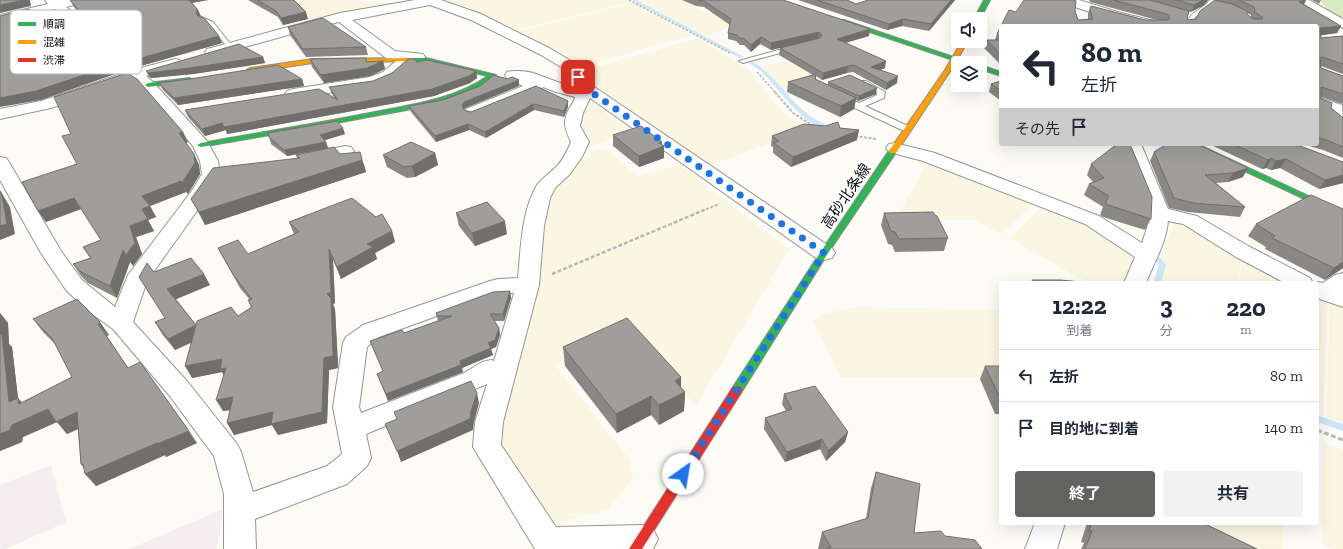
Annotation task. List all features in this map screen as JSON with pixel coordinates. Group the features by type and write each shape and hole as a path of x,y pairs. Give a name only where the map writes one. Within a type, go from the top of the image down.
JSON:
{"main road":[{"path":"981,12 987,0"},
{"path":"832,18 951,57"},
{"path":"244,71 313,61 426,60 493,75"},
{"name":"高砂北条線","path":"639,544 824,253 951,64"},
{"path":"987,69 999,73"},
{"path":"201,146 438,101 476,87 493,75"},
{"path":"148,85 200,79"},
{"path":"1196,146 1343,215"}],"street":[{"path":"31,10 55,3 78,0"},
{"path":"202,56 293,28 340,17 429,0 476,17 546,52 570,66 584,90 824,253"},
{"path":"1066,0 1081,2 1152,24"},
{"path":"1301,0 1314,10 1343,24"},
{"path":"1080,18 1081,2"},
{"path":"55,3 63,10"},
{"path":"0,19 10,16"},
{"path":"340,17 391,55 416,57 426,60"},
{"path":"142,73 186,60"},
{"path":"279,96 374,81 388,75 406,60"},
{"path":"0,114 45,105 137,74"},
{"path":"121,323 136,280 199,194 218,173 209,161 181,112 134,75"},
{"path":"493,75 528,76 561,89 584,90"},
{"path":"472,112 536,86 512,75"},
{"path":"584,90 582,101 575,113 572,126 580,142 564,172 547,185 540,198 534,226 528,284 489,422 487,447 548,542 639,544"},
{"path":"1319,103 1341,112"},
{"path":"897,145 1092,220 1149,251"},
{"path":"1133,146 1159,213 1158,228 1136,281"},
{"path":"291,162 345,151"},
{"path":"0,162 48,247 74,285 96,305 121,323 178,388 227,452 239,494 240,549"},
{"path":"1159,213 1190,220 1249,256 1298,281"},
{"path":"239,511 336,475 357,458 346,407 355,343 371,331 498,286 528,284"},
{"path":"350,429 473,380 491,369"},
{"path":"1040,549 1049,525"}],"lane":[{"path":"1189,24 1192,16 1213,3"},
{"path":"1184,14 1192,16"},
{"path":"202,19 211,23 230,47"},
{"path":"747,60 798,46"},
{"path":"856,79 882,92 881,96 859,106"},
{"path":"838,97 907,129"}],"path":[{"path":"629,0 747,60 793,113 808,124 815,126"},
{"path":"850,135 897,145"},
{"path":"528,284 741,196"},
{"path":"1319,431 1343,440"}],"shaded area":[{"path":"295,0 353,0 377,3 408,2 312,20"},
{"path":"627,0 631,2 513,31 445,1"},
{"path":"637,0 678,0 711,12 736,25 706,36"},
{"path":"634,3 693,35 581,66 515,32"},
{"path":"699,38 749,70 783,113 809,129 707,166 601,88 586,70"},
{"path":"809,55 849,70 782,89 762,67"},
{"path":"592,103 630,131 590,147 589,138 579,126 585,111"},
{"path":"606,148 637,177 679,165 789,249 696,405 624,332 555,365 629,459 633,479 607,510 550,524 499,445 498,429 550,203 556,188 589,152"},
{"path":"929,160 1036,202 1001,234 973,220 896,219"},
{"path":"1044,205 1097,225 1140,258 1127,281 1090,281 1077,277 1010,238"},
{"path":"1174,223 1189,227 1241,258 1238,281 1161,281 1166,265 1160,260"},
{"path":"1243,259 1290,281 1239,281"},
{"path":"1319,294 1328,297 1323,416 1319,414"},
{"path":"1330,298 1343,302 1343,423 1327,417"},
{"path":"857,307 999,310 999,377 841,377 813,320 824,314"},
{"path":"1323,442 1343,450 1343,549 1333,549 1322,544"},
{"path":"51,465 66,522 6,549 0,549 0,485"},
{"path":"223,509 217,549 129,549"},
{"path":"1185,525 1283,525 1282,549 1236,549"}],"green space":[{"path":"1320,0 1343,0 1343,18 1329,12"}],"building":[{"path":"0,0 24,0 0,5"},
{"path":"70,0 189,0 198,10 196,11 197,15 205,19 219,36 142,58 142,10 79,10"},
{"path":"257,0 294,0 306,12 281,18 276,11"},
{"path":"698,0 783,0 870,29 837,39 886,61 871,67 898,76 887,83 854,65 823,73 780,48 820,38 822,35 819,32 771,43 761,37 751,45 745,39 728,33 731,19 704,1"},
{"path":"817,0 847,0 856,4 868,0 951,0 931,24 903,19 889,24"},
{"path":"1024,0 1073,0 1076,1 1075,11 1078,20 1093,19 1090,10 1091,6 1145,20 1168,20 1170,18 1167,14 1113,0 1150,0 1189,11 1187,18 1188,20 1196,19 1200,11 1215,0 1232,4 1247,11 1247,14 1253,19 1262,19 1262,17 1255,12 1254,7 1239,0 1306,0 1299,2 1341,26 1320,28 1321,38 1343,36 1343,64 1322,57 1320,58 1321,68 1343,76 1343,94 1321,87 1321,99 1332,103 1331,108 1343,118 1343,147 1319,138 1319,24 1002,24 1009,10 1016,12"},
{"path":"1176,0 1203,0 1194,5"},
{"path":"10,14 10,74 87,74 36,91 0,98 0,16"},
{"path":"323,18 366,47 303,49 288,27"},
{"path":"987,40 999,40 999,53"},
{"path":"239,44 263,57 190,68 148,73 146,71"},
{"path":"366,58 366,62 383,61 367,68 321,75 310,59"},
{"path":"408,59 415,59 417,62 427,60 476,71 469,76 432,89 224,127 222,123 202,129 185,110 319,89 338,100 329,87 373,81 392,73"},
{"path":"278,65 302,79 174,98 159,83 190,79"},
{"path":"124,74 129,74 137,79 183,132 179,133 194,154 195,163 182,183 181,181 142,196 150,206 142,209 148,219 130,226 135,243 126,255 123,250 110,286 81,272 73,264 91,258 83,247 101,240 74,198 38,211 22,182 77,164 62,136 71,134 54,97"},
{"path":"816,74 815,79 856,98 841,106 788,82"},
{"path":"494,75 507,79 512,77 519,80 464,102 462,105 464,110 471,112 536,86 568,101 564,111 533,104 485,132 468,124 435,136 409,106 443,100 480,86"},
{"path":"850,75 877,88 859,96 828,82"},
{"path":"999,82 999,90 991,84"},
{"path":"337,121 343,128 320,135 326,142 284,150 269,137 268,133"},
{"path":"838,122 840,128 859,130 793,157 774,143 779,141 772,136 804,124 825,126"},
{"path":"641,126 662,142 659,143 664,146 639,156 613,135"},
{"path":"411,142 435,153 412,166 404,167 383,155"},
{"path":"1114,146 1131,146 1152,197 1151,219 1105,203 1109,196 1089,184 1104,178 1091,164"},
{"path":"1164,146 1201,146 1248,168 1233,173 1205,175 1245,207 1193,203 1174,198 1154,152"},
{"path":"1237,146 1300,146 1343,162 1343,175 1325,180 1286,159 1276,161 1272,158 1268,160"},
{"path":"334,147 340,154 360,152 362,160 199,212 191,199 213,168 300,158 296,155"},
{"path":"0,192 7,224 0,226"},
{"path":"1311,195 1343,209 1343,262 1334,268 1272,238 1275,236 1256,224"},
{"path":"352,198 376,217 382,214 392,231 367,244 373,247 337,267 329,249 331,292 327,294 331,298 333,356 324,358 322,412 271,424 273,412 227,423 233,397 216,400 226,368 220,369 222,359 185,366 197,321 231,307 238,316 252,307 248,300 252,299 234,276 218,248 238,240 248,254 299,232 289,222"},
{"path":"487,202 505,221 472,233 456,213"},
{"path":"933,212 937,216 948,238 899,239 895,232 891,231 884,213"},
{"path":"191,258 204,274 167,289 196,325 168,339 155,322 165,318 139,277 147,263 154,272"},
{"path":"1032,280 1071,281 1033,281"},
{"path":"510,291 503,314 490,314 499,328 495,340 488,343 491,348 460,361 461,365 386,394 377,374 383,371 370,341 402,330 404,333 452,316 437,316 436,313 493,292"},
{"path":"77,299 100,322 98,324 128,368 140,362 189,431 85,474 83,464 81,464 77,412 56,422 48,409 12,425 10,430 0,434 0,335 2,334 9,402 18,398 19,404 72,377 52,338 33,319"},
{"path":"627,318 681,377 675,381 685,392 659,405 651,396 616,414 563,347"},
{"path":"985,366 999,366 999,396"},
{"path":"471,381 477,393 470,419 397,451 385,424 397,419 394,412"},
{"path":"815,386 848,432 828,451 822,439 787,452 765,418 792,409 784,394"},
{"path":"876,472 920,484 914,533 941,531 945,536 975,540 982,549 826,549 831,547 822,532 868,518"},
{"path":"1091,525 1207,525 1257,549 1085,549 1092,531 1089,530"}],"waterway":[{"path":"633,0 742,57"},
{"path":"751,62 761,69 801,112 818,124 829,128"},
{"path":"1157,158 1158,150 1163,146"},
{"path":"1157,259 1163,265 1158,281"},
{"path":"1319,419 1343,428"}],"traffic: fast":[{"path":"981,12 987,0"},
{"path":"842,21 951,57"},
{"path":"201,145 328,123 438,101 476,87 493,75 426,60 412,60"},
{"path":"987,69 999,73"},
{"path":"148,85 190,80"},
{"path":"1195,146 1343,215"},
{"path":"737,390 824,253 893,151"}],"traffic: slow":[{"path":"893,151 948,70 961,48"},
{"path":"250,70 313,61 412,60"}],"traffic: jam":[{"path":"635,549 737,390"}],"route":[{"path":"578,77 584,87 824,253 683,474"}]}
